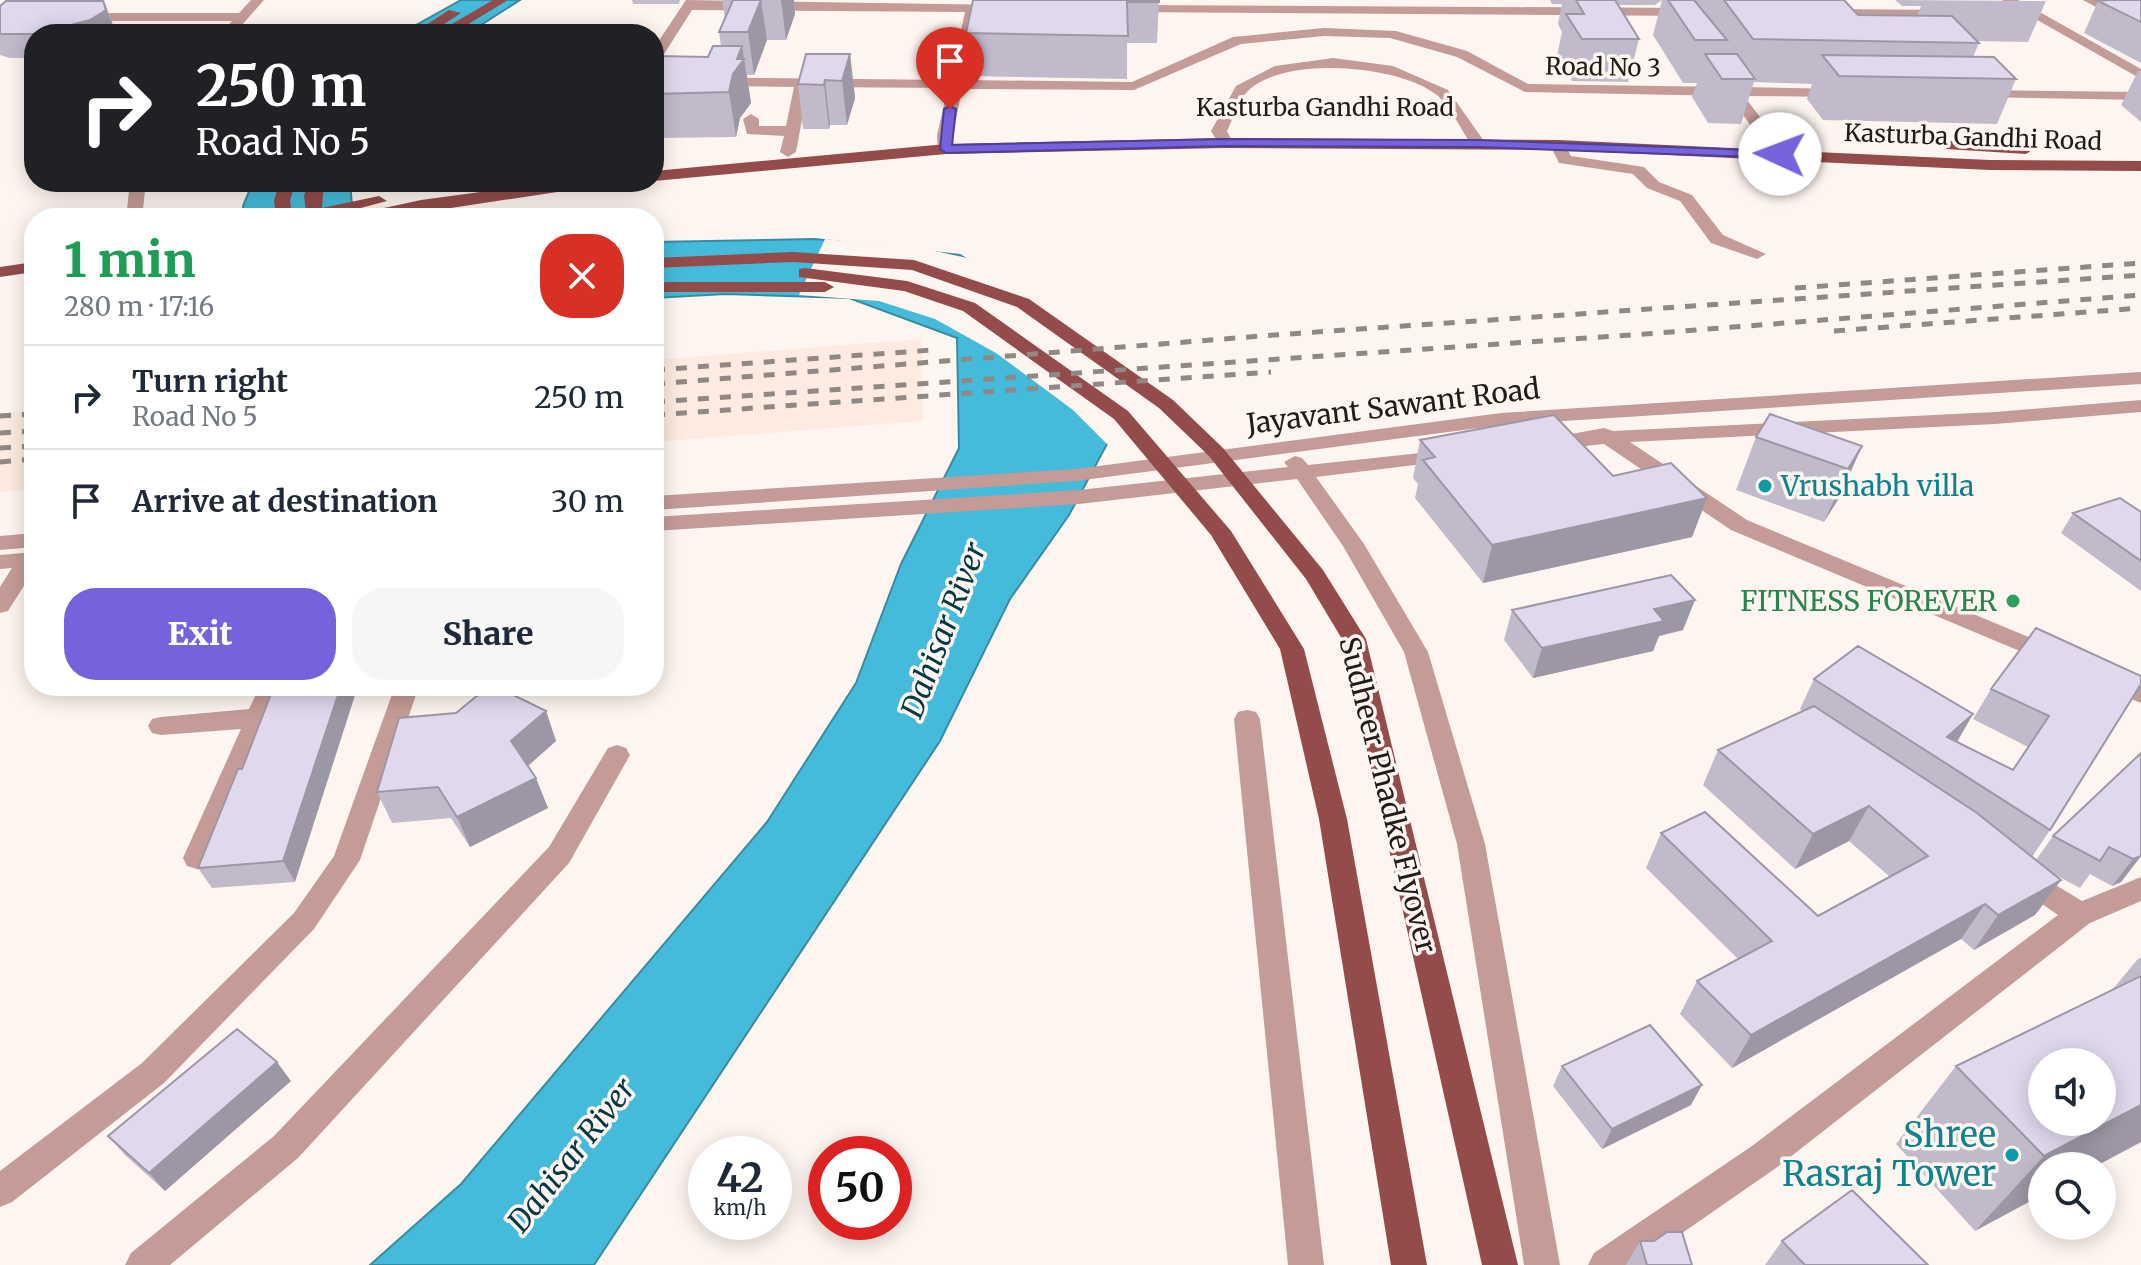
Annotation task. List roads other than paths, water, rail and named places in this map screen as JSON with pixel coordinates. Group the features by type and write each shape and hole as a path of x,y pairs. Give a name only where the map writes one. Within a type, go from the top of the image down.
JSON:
{"main road":[{"path":"436,24 476,0"},
{"path":"460,24 502,0"},
{"name":"Kasturba Gandhi Road","path":"664,164 764,161 788,152 945,142 1222,137 1770,141 2141,151"},
{"name":"Kasturba Gandhi Road","path":"1474,138 1558,145 2013,165 2141,166"},
{"name":"Kasturba Gandhi Road","path":"664,175 945,142"},
{"path":"2000,148 2013,165"},
{"path":"378,208 458,192"},
{"path":"378,208 508,192"},
{"path":"664,249 815,245 873,251 910,275"},
{"name":"Sudheer Phadke Flyover","path":"664,263 793,257 910,275 1023,303 1166,404 1216,452 1315,575 1354,639 1500,1265"},
{"path":"0,272 24,268"},
{"name":"Sudheer Phadke Flyover","path":"664,273 910,275 969,307 1121,415 1220,531 1292,649 1333,819 1409,1265"},
{"path":"664,287 910,275"},
{"path":"0,288 24,284"}],"street":[{"path":"236,24 258,0"},
{"path":"2008,0 2141,75"},
{"path":"2089,0 2141,27"},
{"path":"664,44 691,3 973,4 1019,8"},
{"path":"945,142 973,4"},
{"path":"1112,9 1142,5 1317,5 1702,12"},
{"path":"1317,5 1333,62"},
{"path":"1812,13 1970,14"},
{"path":"2001,14 2033,14"},
{"path":"61,17 242,17"},
{"name":"Road No 3","path":"664,82 757,93 955,84 1134,86 1238,40 1324,32 1391,34 1420,42 1462,54 1525,88 1859,93"},
{"path":"1222,137 1241,89 1280,69 1333,62 1388,69 1443,93 1474,138"},
{"path":"1716,69 1780,154"},
{"path":"788,152 789,131 800,89"},
{"path":"1969,94 2141,96"},
{"path":"751,119 752,131 789,131"},
{"path":"1558,145 1565,160 1638,170 1653,185 1686,198 1717,239 1757,254"},
{"name":"Jayavant Sawant Road","path":"664,502 1076,475 1287,474 1501,419 2141,378"},
{"name":"Jayavant Sawant Road","path":"1531,446 1607,437 1995,418 2141,406"},
{"path":"2111,408 2141,426"},
{"path":"1581,414 1607,437 1739,525 2141,694"},
{"name":"Jayavant Sawant Road","path":"664,523 1079,497 1470,453"},
{"path":"1248,492 1287,474 1353,544 1416,652 1471,844 1542,1265"},
{"path":"1,550 24,552"},
{"path":"0,605 24,567"},
{"path":"197,858 268,696"},
{"path":"0,1191 153,1073 304,921 346,860 403,696"},
{"path":"161,726 258,718"},
{"path":"1247,719 1306,1265"},
{"path":"143,1265 286,1147 559,855 617,755"},
{"path":"2010,868 2080,915"},
{"path":"1606,1265 1764,1157 2080,915 2141,888"}],"water":[{"path":"461,0 520,0 483,24 418,24"},
{"path":"249,192 351,192 352,208 243,208"},
{"name":"Dahisar River","path":"815,239 960,255 1075,326 1114,431 1069,515 1010,599 940,741 594,1265 370,1265 461,1184 767,822 856,683 901,564 959,448 957,338 849,298 726,294 664,297 664,242"}],"railway":[{"path":"1795,288 2141,263"},
{"path":"664,383 1274,335 2141,275"},
{"path":"664,401 1645,334 2141,295"},
{"path":"1834,331 2141,308"},
{"path":"664,369 933,350"},
{"path":"664,414 1271,372"},
{"path":"0,416 24,415"},
{"path":"0,433 24,432"},
{"path":"0,448 24,447"},
{"path":"0,462 24,460"}],"place":[{"name":"Vrushabh villa","path":"1765,486"},
{"name":"FITNESS FOREVER","path":"2013,601"},
{"name":"Shree Rasraj Tower","path":"2012,1155"}]}
